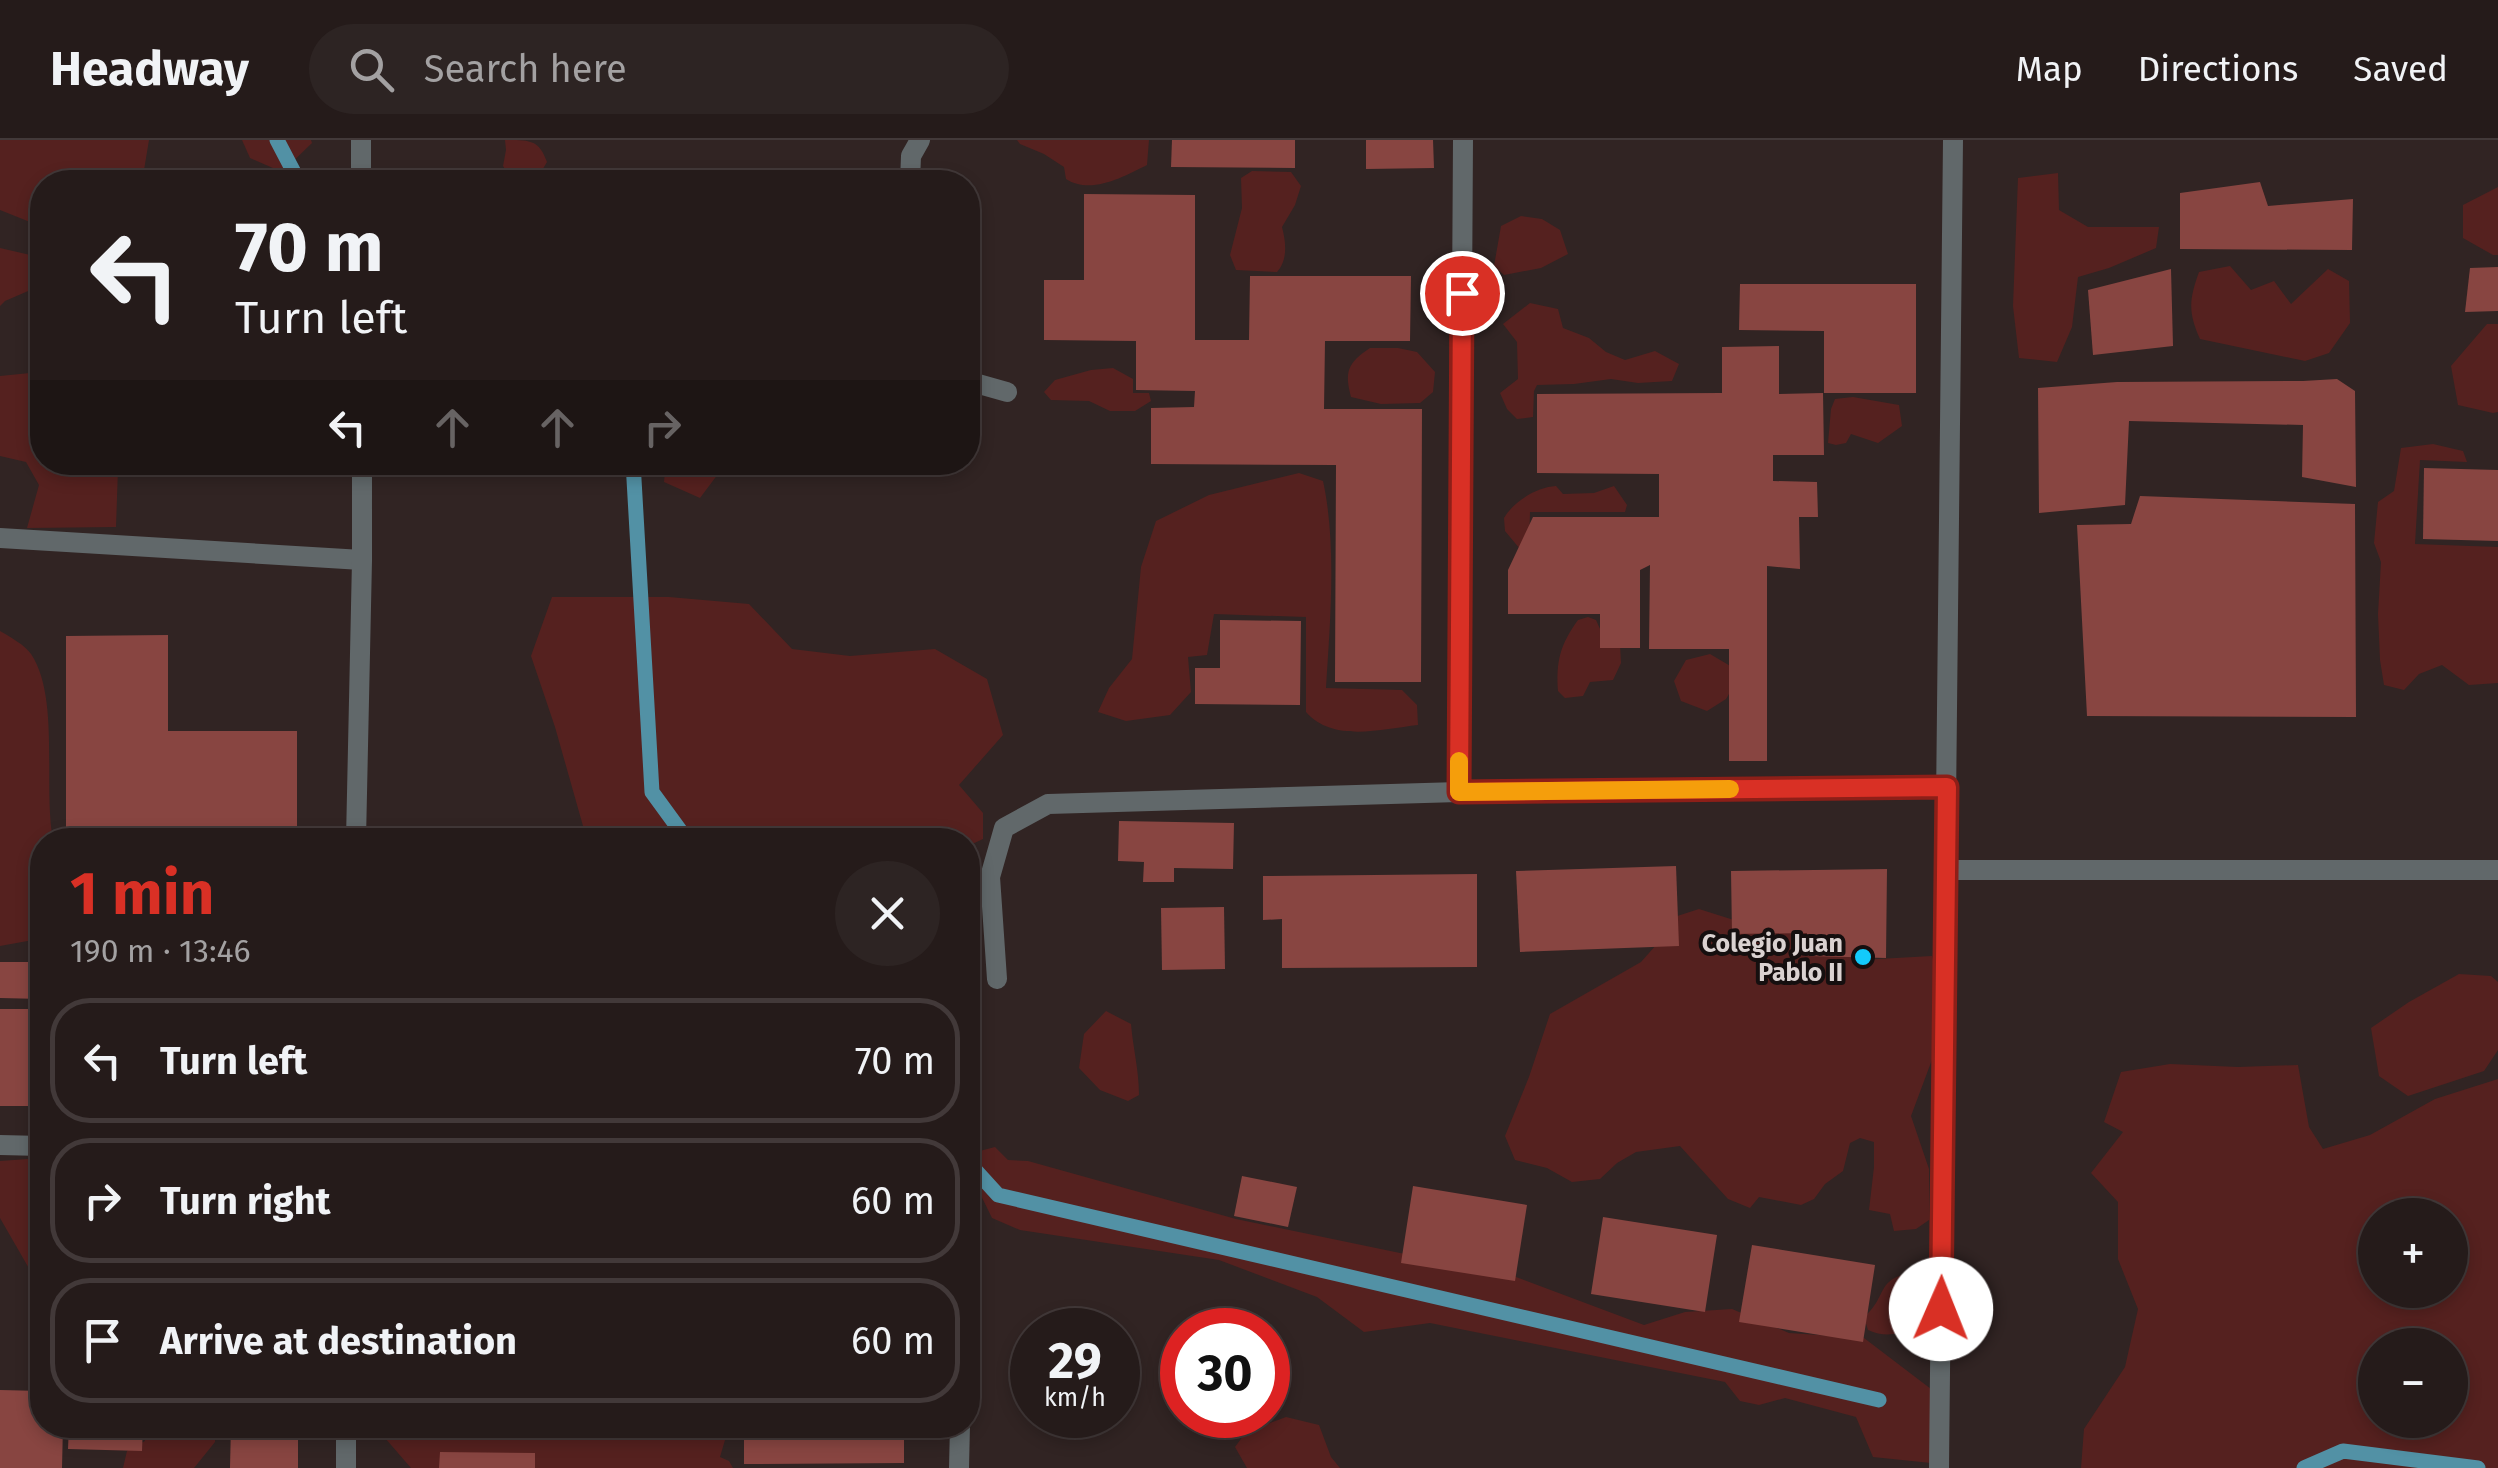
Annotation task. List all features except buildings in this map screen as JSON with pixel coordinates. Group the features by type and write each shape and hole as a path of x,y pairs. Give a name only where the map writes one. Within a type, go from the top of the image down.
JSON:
{"street":[{"path":"361,140 361,170"},
{"path":"910,170 911,156 920,140"},
{"path":"1459,792 1463,140"},
{"path":"1940,1468 1954,140"},
{"path":"980,384 1007,392"},
{"path":"356,828 362,475"},
{"path":"0,538 362,560"},
{"path":"997,979 990,877 1004,828 1048,804 1459,792 1947,787"},
{"path":"1944,870 2498,870"},
{"path":"0,1145 30,1146"},
{"path":"346,1438 346,1468"},
{"path":"959,1468 960,1438"}],"shaded area":[{"path":"0,140 149,140 144,170 30,170 30,222 0,210"},
{"path":"242,140 312,143 284,170 250,158"},
{"path":"505,140 528,141 541,149 547,162 542,170 505,170"},
{"path":"1017,140 1149,140 1147,165 1107,182 1086,185 1066,179 1064,167"},
{"path":"1252,171 1291,172 1301,186 1282,227 1285,251 1277,272 1236,270 1230,255 1242,208 1241,178"},
{"path":"2058,173 2059,210 2088,227 2159,227 2156,248 2078,277 2072,327 2057,362 2019,358 2013,306 2018,178"},
{"path":"2498,187 2498,255 2493,255 2463,238 2463,205"},
{"path":"1521,216 1542,219 1560,230 1568,254 1541,268 1504,275 1494,266 1501,226"},
{"path":"0,248 30,255 30,290 0,306"},
{"path":"2230,266 2251,290 2274,281 2291,304 2328,269 2349,281 2350,323 2329,353 2305,361 2200,339 2191,306 2199,272"},
{"path":"1530,303 1558,309 1563,328 1589,338 1606,352 1625,360 1655,351 1679,364 1672,381 1638,383 1611,379 1537,385 1533,417 1517,419 1500,393 1518,379 1517,342 1503,324"},
{"path":"2487,324 2498,324 2498,412 2493,413 2458,405 2451,366"},
{"path":"1370,348 1417,352 1435,372 1433,392 1420,403 1381,404 1351,397 1350,368"},
{"path":"1113,368 1133,379 1133,393 1149,393 1151,401 1135,411 1110,411 1089,401 1051,400 1044,392 1055,380"},
{"path":"30,373 30,469 26,462 0,456 0,376"},
{"path":"1853,397 1899,405 1902,426 1878,443 1851,434 1846,443 1828,443 1835,399"},
{"path":"2433,444 2463,451 2467,462 2420,460 2415,544 2498,547 2498,683 2469,685 2442,665 2419,674 2404,690 2384,685 2380,660 2381,562 2374,543 2378,502 2394,491 2401,448"},
{"path":"1299,473 1323,481 1327,506 1331,584 1326,688 1402,690 1417,705 1418,725 1344,731 1317,722 1306,712 1306,617 1214,614 1207,655 1188,657 1191,692 1170,715 1126,721 1098,712 1109,688 1132,659 1141,567 1156,521 1209,495"},
{"path":"33,475 118,475 116,527 27,528 39,485"},
{"path":"665,475 717,475 700,498 664,482"},
{"path":"1556,486 1563,494 1594,493 1614,486 1627,505 1625,512 1530,512 1529,546 1520,549 1505,531 1504,518 1527,496"},
{"path":"552,597 669,597 749,604 792,649 850,656 935,649 987,679 1003,735 959,785 983,813 983,839 980,840 980,828 584,828 531,656"},
{"path":"1578,620 1596,620 1605,640 1620,645 1621,663 1613,680 1590,682 1583,696 1565,698 1558,691 1560,654"},
{"path":"0,631 31,654 40,672 48,718 51,828 30,828 30,941 0,946"},
{"path":"1710,654 1732,667 1735,684 1726,699 1707,711 1681,701 1674,681 1686,660"},
{"path":"1699,909 1737,921 1787,915 1860,960 1932,956 1944,1002 1936,1049 1911,1116 1929,1169 1929,1220 1916,1229 1894,1231 1890,1214 1869,1210 1874,1142 1860,1138 1850,1143 1843,1171 1825,1184 1814,1199 1801,1205 1759,1197 1750,1208 1728,1199 1680,1146 1636,1152 1600,1179 1572,1182 1547,1168 1515,1160 1505,1136 1550,1014 1641,962 1657,944 1668,919"},
{"path":"2459,974 2491,976 2498,982 2498,1050 2484,1071 2408,1096 2379,1076 2371,1028"},
{"path":"1106,1011 1131,1024 1139,1095 1128,1101 1100,1090 1079,1068 1084,1034"},
{"path":"2170,1064 2298,1065 2309,1127 2323,1149 2370,1135 2435,1099 2498,1079 2498,1468 2081,1468 2084,1429 2125,1367 2138,1309 2118,1259 2118,1202 2091,1173 2123,1132 2104,1122 2121,1072"},
{"path":"995,1147 1008,1160 1028,1161 1236,1219 1492,1268 1644,1325 1685,1312 1732,1309 1789,1333 1864,1338 1931,1389 1931,1463 1873,1457 1856,1417 1785,1398 1759,1405 1740,1401 1725,1382 1430,1323 1364,1332 1317,1297 1219,1260 1020,1230 992,1218 980,1194 980,1151"},
{"path":"30,1159 30,1270 0,1218 0,1161"},
{"path":"1919,1272 1933,1287 1932,1310 1895,1334 1868,1330 1864,1317 1888,1283 1904,1274"},
{"path":"1290,1418 1319,1425 1331,1457 1340,1468 1247,1468 1235,1447 1242,1438 1290,1438"},
{"path":"144,1438 215,1438 194,1468 123,1468 127,1451"},
{"path":"385,1438 724,1438 720,1457 733,1468 411,1468"}],"waterway":[{"path":"277,140 293,170"},
{"path":"634,475 652,792 678,828"},
{"path":"980,1175 998,1195 1879,1400"},
{"path":"2304,1468 2343,1451 2478,1468"}],"slow traffic":[{"path":"1459,761 1459,792 1730,789"}],"place":[{"name":"Colegio Juan Pablo II","path":"1863,957"}],"route":[{"path":"1462,293 1459,792 1947,787 1941,1309"}]}
